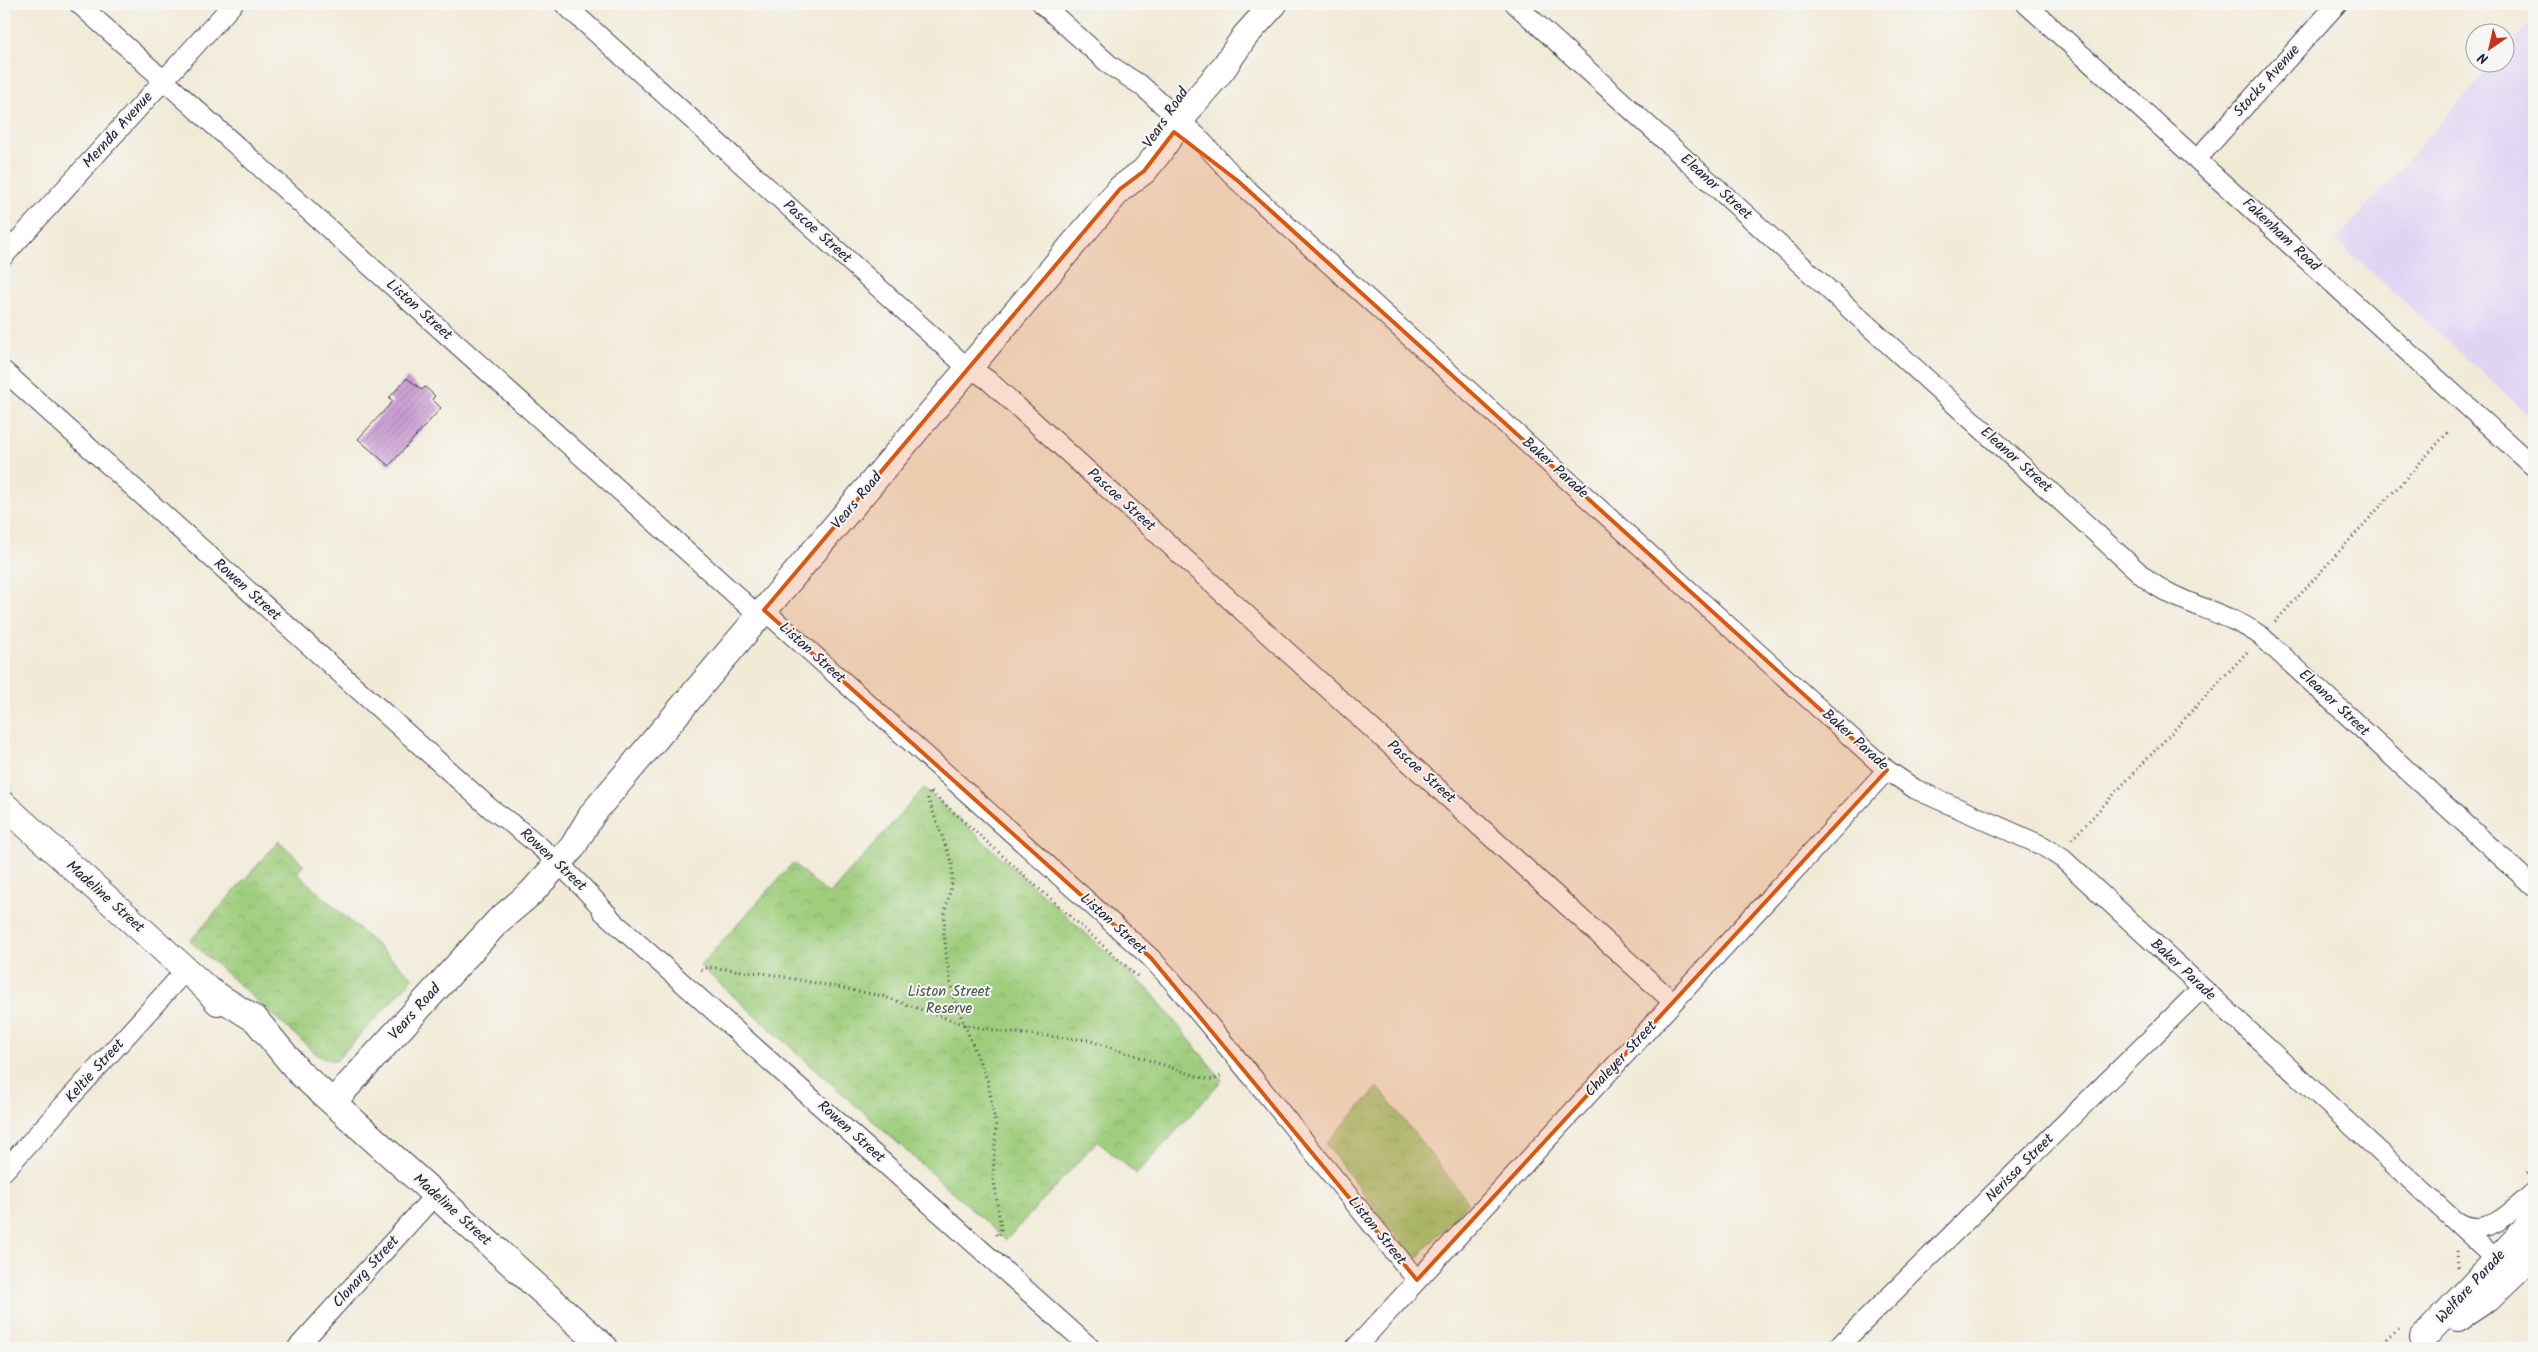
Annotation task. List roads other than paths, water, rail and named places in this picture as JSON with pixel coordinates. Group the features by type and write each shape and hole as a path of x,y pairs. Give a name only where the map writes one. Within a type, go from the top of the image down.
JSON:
{"street":[{"name":"Liston Street","path":"79,4 1161,969 1417,1280"},
{"name":"Mernda Avenue","path":"4,256 233,4"},
{"name":"Pascoe Street","path":"564,4 960,361 1003,393 1673,1002"},
{"name":"Baker Parade","path":"1042,4 1111,66 1134,95 1172,121 1887,770 1915,788 2055,853 2505,1268"},
{"name":"Vears Road","path":"333,1102 498,921 522,886 550,863 563,838 593,813 1120,189 1144,170 1172,121 1192,105 1222,70 1245,36 1274,4"},
{"name":"Eleanor Street","path":"1515,4 2143,576 2172,594 2240,623 2262,636 2534,887"},
{"name":"Fakenham Road","path":"2026,4 2534,467"},
{"name":"Stocks Avenue","path":"2197,159 2337,4"},
{"name":"Rowen Street","path":"4,371 491,809 516,840 576,878 610,917 1091,1348"},
{"name":"Chaleyer Street","path":"1355,1348 1887,770"},
{"name":"Madeline Street","path":"4,805 207,989 255,1046 299,1072 605,1348"},
{"name":"Keltie Street","path":"4,1171 186,970"},
{"name":"Nerissa Street","path":"1837,1348 2202,988"},
{"path":"2451,1218 2475,1229 2488,1228 2534,1192"},
{"name":"Clonarg Street","path":"296,1348 435,1195"},
{"name":"Welfare Parade","path":"2412,1337 2468,1312 2505,1268 2531,1222 2534,1212"},
{"name":"Welfare Parade","path":"2505,1268 2534,1254"}],"park label":[{"name":"Liston Street Reserve","path":"949,1000"}]}
